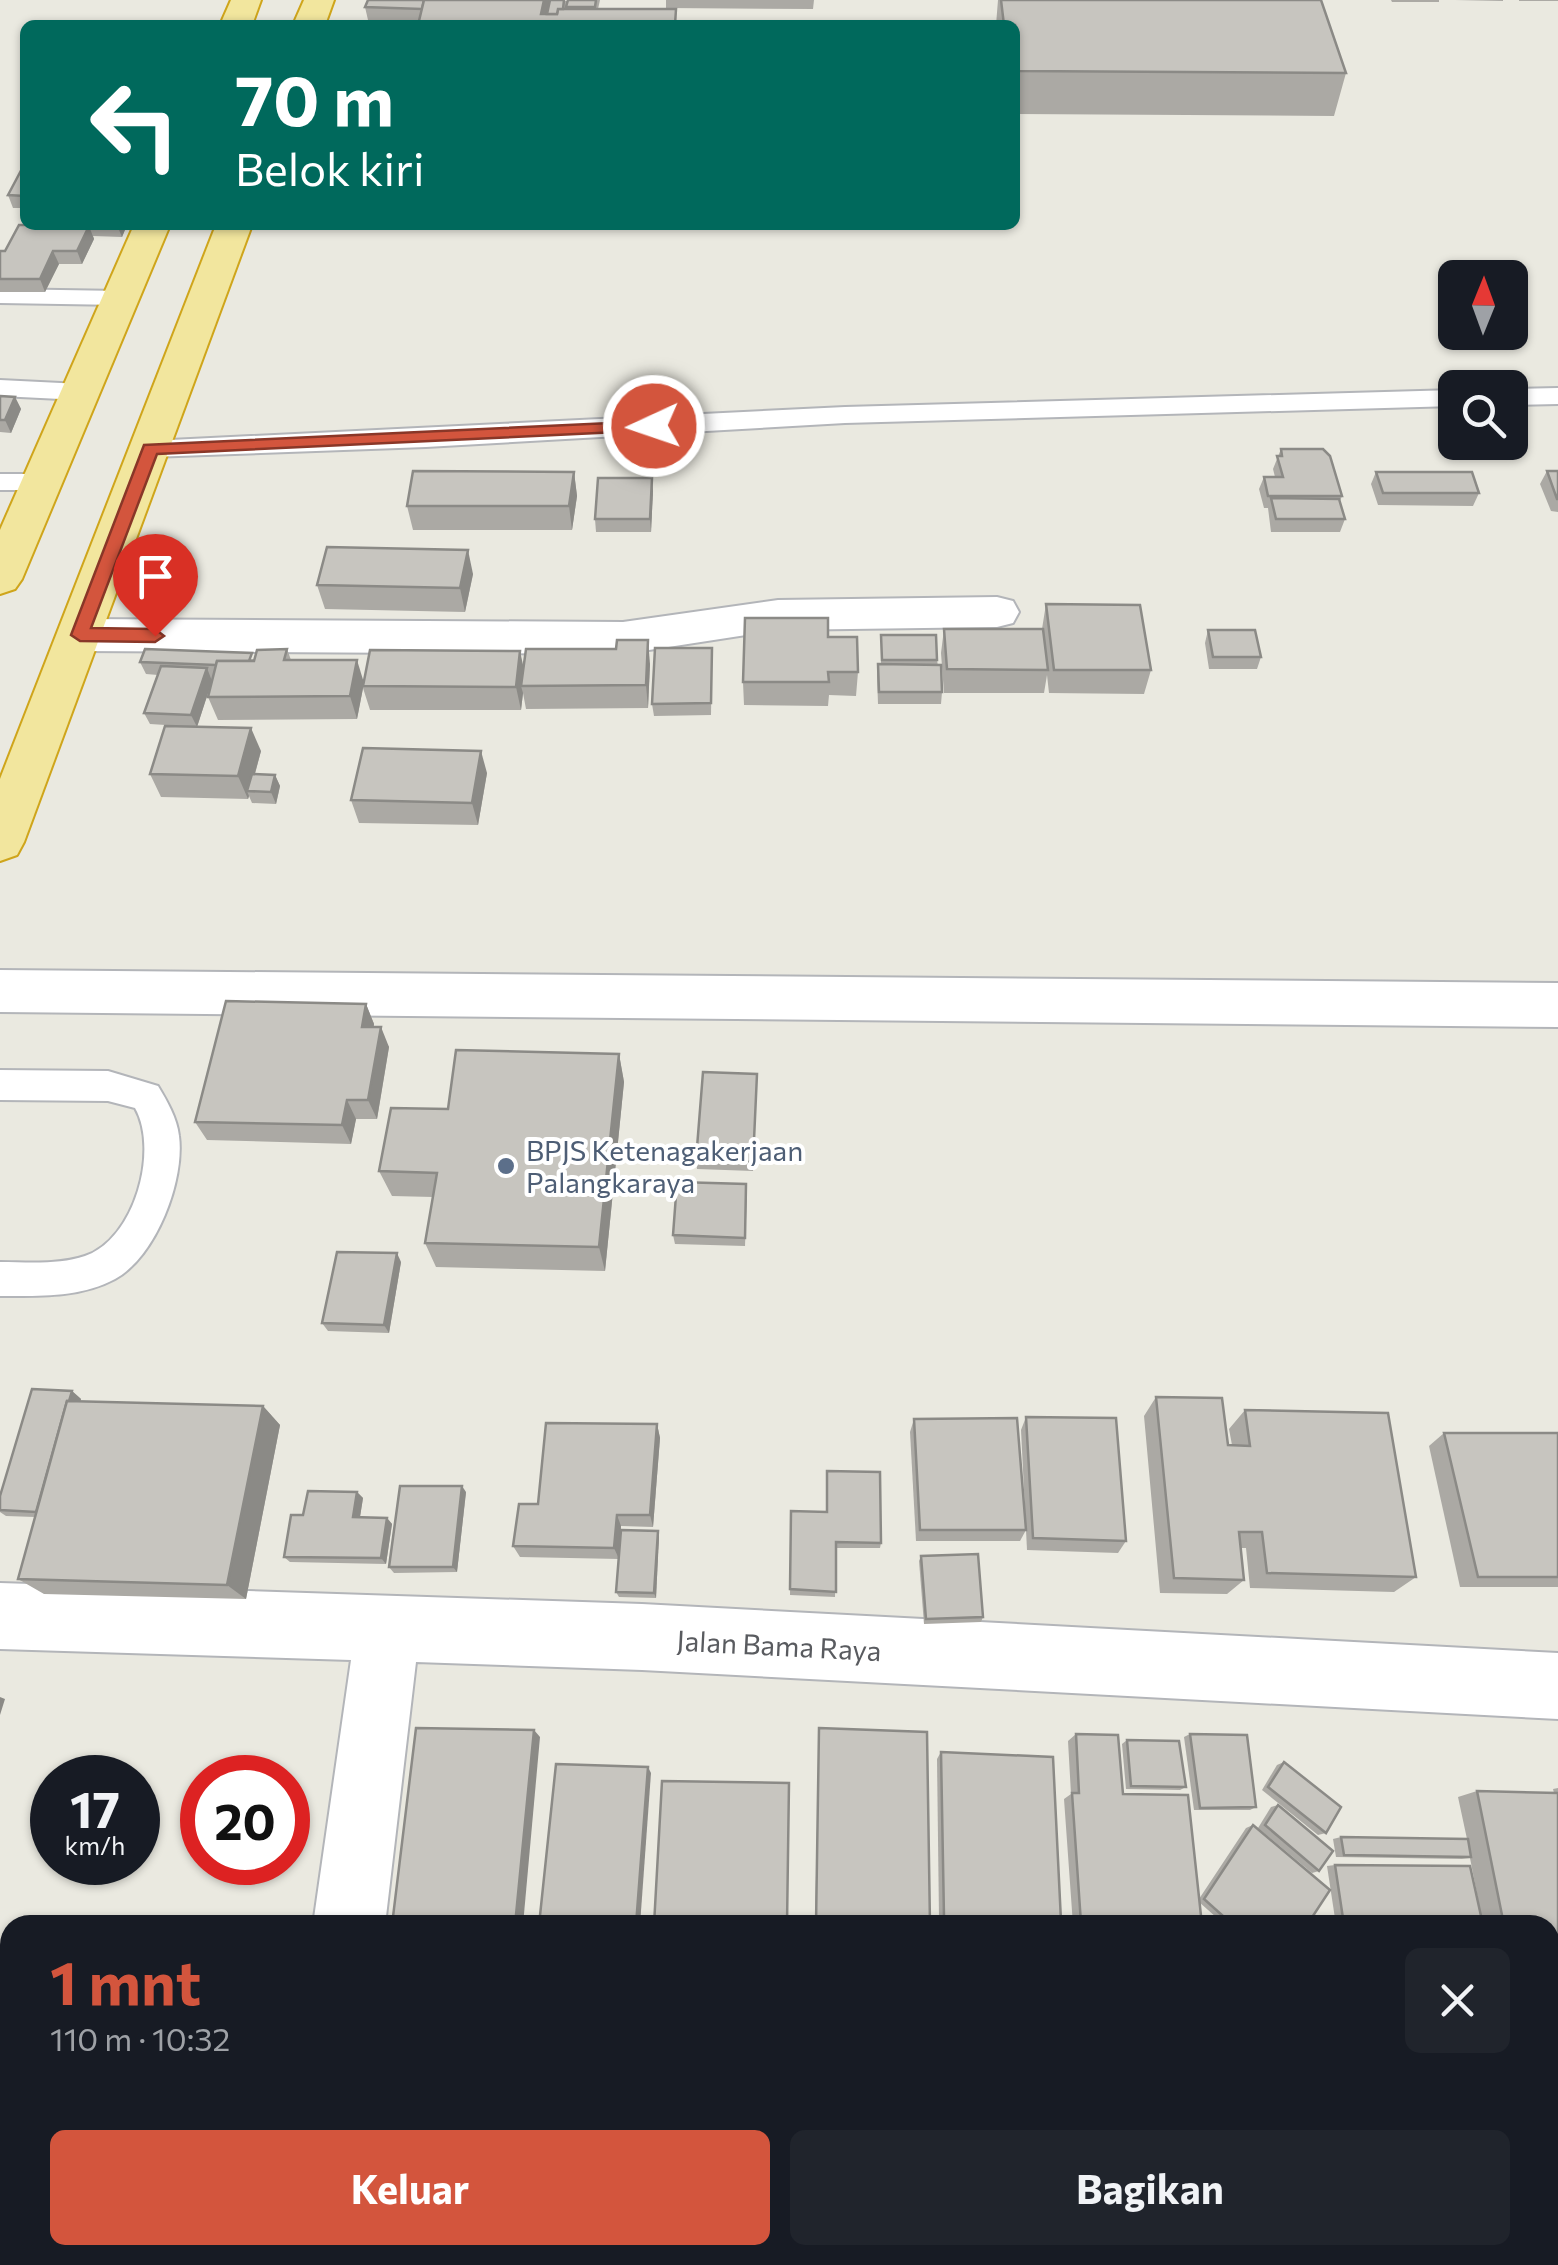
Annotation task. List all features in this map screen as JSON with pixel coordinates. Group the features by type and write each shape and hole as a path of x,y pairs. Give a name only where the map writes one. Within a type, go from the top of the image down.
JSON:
{"highway":[{"path":"0,579 150,230"},
{"path":"0,842 232,230"}],"street":[{"path":"80,635 568,640 661,635 778,615 996,612"},
{"path":"0,990 1558,1005"},
{"name":"Jalan Bama Raya","path":"0,1616 388,1627 1558,1686"},
{"path":"351,1915 388,1627"}],"lane":[{"path":"0,296 122,298"},
{"path":"0,388 80,392"},
{"path":"1528,397 1558,396"},
{"path":"150,449 426,439 845,415 1438,398"},
{"path":"0,482 42,482"},
{"path":"0,1086 108,1086 146,1096 162,1122 163,1158 142,1230 116,1260 73,1279 0,1279"}],"building":[{"path":"368,0 424,0 422,9 365,7"},
{"path":"424,0 544,0 541,14 557,14 558,9 676,9 675,20 419,20"},
{"path":"550,0 564,0 563,9 547,14"},
{"path":"568,0 596,0 595,7 566,7"},
{"path":"1001,0 1321,0 1346,73 1020,71 1020,20 1003,20"},
{"path":"20,172 20,196 8,195"},
{"path":"19,225 20,230 87,230 77,251 53,251 40,279 0,279 0,251 5,251"},
{"path":"0,396 15,397 5,420 0,420"},
{"path":"1281,449 1323,449 1330,456 1342,496 1268,496 1264,477 1283,477 1277,456 1282,456"},
{"path":"413,471 574,472 569,506 407,506"},
{"path":"1547,471 1558,471 1558,499 1557,499"},
{"path":"1376,472 1472,472 1479,493 1383,493"},
{"path":"598,478 652,478 650,519 595,519"},
{"path":"1271,498 1339,499 1345,519 1276,519"},
{"path":"327,547 468,550 460,588 317,585"},
{"path":"1046,604 1140,605 1151,670 1054,670"},
{"path":"745,618 828,618 828,637 857,637 858,672 828,672 829,682 743,682"},
{"path":"944,629 1043,629 1048,670 947,669"},
{"path":"1208,630 1255,630 1261,657 1213,657"},
{"path":"881,635 936,635 937,660 882,660"},
{"path":"617,640 648,640 646,685 521,686 526,649 616,649"},
{"path":"655,648 712,648 711,703 652,704"},
{"path":"145,649 252,653 249,661 217,661 216,665 140,662"},
{"path":"287,649 284,660 357,660 350,696 208,697 217,661 254,661 257,650"},
{"path":"370,650 520,651 516,687 363,686"},
{"path":"878,664 941,665 942,692 879,692"},
{"path":"161,666 207,668 191,715 144,713"},
{"path":"165,726 251,728 238,776 150,774"},
{"path":"363,748 481,751 472,803 351,800"},
{"path":"252,774 275,775 271,792 247,791"},
{"path":"226,1001 366,1004 362,1027 381,1027 368,1100 347,1100 342,1125 195,1122"},
{"name":"BPJS Ketenagakerjaan Palangkaraya","path":"456,1050 619,1054 599,1247 425,1243 437,1173 379,1171 391,1108 448,1109"},
{"path":"703,1072 757,1074 753,1162 696,1160"},
{"path":"677,1182 746,1184 745,1238 673,1235"},
{"path":"337,1252 397,1253 384,1325 322,1323"},
{"path":"32,1389 72,1391 36,1512 0,1510 0,1496"},
{"path":"1156,1397 1222,1398 1228,1445 1250,1446 1245,1410 1388,1413 1416,1577 1267,1573 1262,1532 1239,1532 1244,1580 1174,1578"},
{"path":"67,1401 263,1406 227,1585 18,1579"},
{"path":"1026,1417 1116,1418 1126,1541 1033,1538"},
{"path":"1017,1418 1026,1530 920,1530 914,1419"},
{"path":"546,1423 657,1424 650,1515 617,1515 614,1548 513,1546 519,1504 538,1504"},
{"path":"1444,1433 1558,1433 1558,1577 1478,1577"},
{"path":"827,1471 880,1472 881,1543 836,1542 836,1592 790,1589 791,1511 827,1512"},
{"path":"400,1486 462,1486 453,1567 389,1567"},
{"path":"308,1491 357,1492 353,1517 387,1518 381,1558 284,1557 291,1515 303,1515"},
{"path":"621,1530 658,1531 654,1593 616,1592"},
{"path":"978,1554 983,1617 926,1619 921,1556"},
{"path":"416,1728 534,1730 516,1915 393,1915"},
{"path":"819,1728 927,1732 930,1915 816,1915"},
{"path":"1076,1734 1118,1735 1123,1794 1188,1795 1201,1915 1080,1915 1072,1793 1079,1793"},
{"path":"1190,1734 1247,1735 1256,1807 1200,1808"},
{"path":"1127,1740 1179,1741 1186,1787 1131,1786"},
{"path":"941,1752 1053,1757 1061,1915 944,1915"},
{"path":"1284,1762 1341,1807 1326,1833 1268,1787"},
{"path":"556,1764 648,1767 637,1915 540,1915"},
{"path":"662,1781 789,1783 787,1915 655,1915"},
{"path":"1477,1791 1558,1793 1558,1915 1502,1915"},
{"path":"1278,1805 1333,1851 1319,1871 1265,1825"},
{"path":"1253,1825 1330,1890 1314,1915 1222,1915 1204,1899"},
{"path":"1341,1837 1468,1839 1471,1857 1344,1855"},
{"path":"1335,1865 1470,1866 1481,1915 1342,1915"}],"place":[{"name":"BPJS Ketenagakerjaan Palangkaraya","path":"506,1166"}],"route":[{"path":"155,636 80,635 150,449 654,426"}]}
